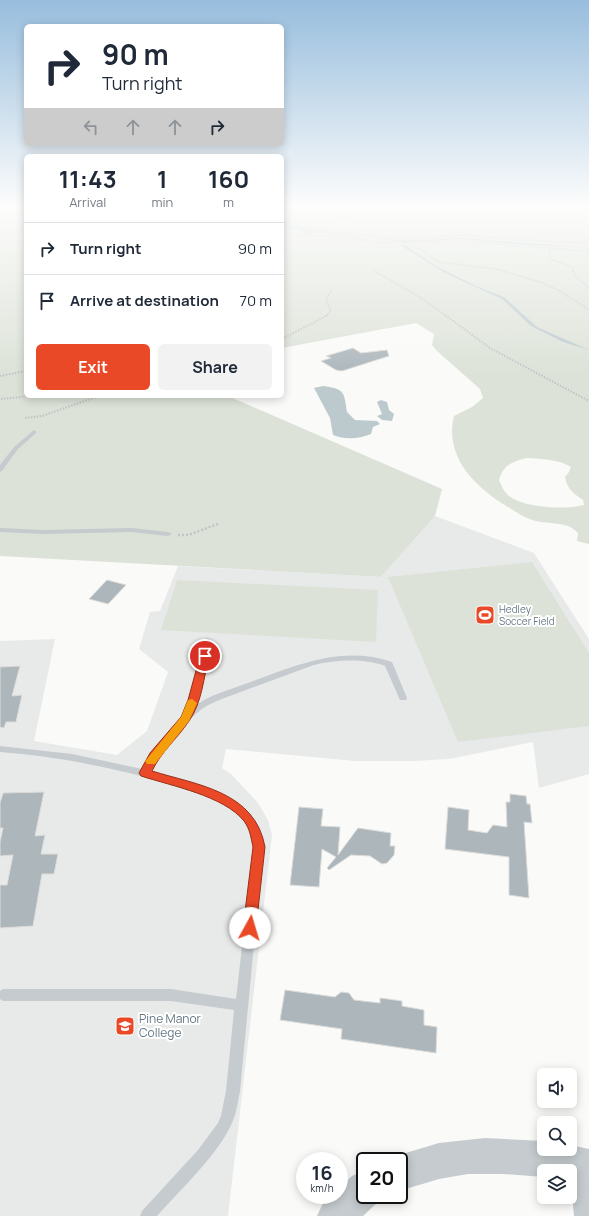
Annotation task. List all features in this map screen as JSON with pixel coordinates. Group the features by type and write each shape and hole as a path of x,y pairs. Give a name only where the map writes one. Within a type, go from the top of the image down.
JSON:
{"street":[{"path":"408,1170 451,1158 479,1155 501,1156 585,1166 589,1215"},
{"path":"336,1216 356,1197"}],"lane":[{"path":"0,470 16,448 34,432"},
{"path":"0,530 44,532 131,530 168,534"},
{"path":"186,719 193,700 208,641"},
{"path":"145,773 154,756 186,719 202,705 222,696 312,663 327,660 375,660 389,664 403,698"},
{"path":"0,749 56,754 145,773 220,797 240,809 253,826 258,838 258,851 241,1005 234,1091 228,1117 223,1128 202,1155 147,1216"},
{"path":"3,994 171,995 241,1005"}],"path":[{"path":"445,263 496,268 540,282 560,291 589,310"},
{"path":"559,263 572,267 575,276 589,288"},
{"path":"374,271 421,298 490,348 589,401"},
{"path":"284,338 329,315 331,311 326,300 332,288"},
{"path":"0,376 24,371"},
{"path":"1,399 24,397"},
{"path":"25,418 42,416 93,398"},
{"path":"168,534 188,535 218,524"}],"shaded area":[{"path":"0,263 24,263 24,398 233,398 442,489 435,516 381,577 0,556"},
{"path":"284,263 589,263 589,544 577,541 578,533 568,526 532,520 519,514 484,490 465,469 458,458 454,445 452,431 454,416 472,407 483,398 480,389 437,351 432,345 434,334 416,323 284,348","holes":["527,458 544,459 566,464 571,467 565,477 567,485 571,491 583,500 584,505 576,507 545,507 525,503 509,496 499,480 503,470 509,464"]},
{"path":"429,263 432,263 478,287 504,297 537,327 589,350 563,342 531,326 502,299 445,273"},
{"path":"323,386 339,390 342,393 347,412 355,420 377,421 380,424 373,427 371,434 362,437 347,438 333,435 330,418 314,388"},
{"path":"381,400 387,402 389,410 394,414 392,421 382,420 377,416 382,414 377,402"},
{"name":"Pine Manor College","path":"435,516 534,553 589,639 589,774 539,788 533,742 449,759 414,761 355,761 226,749 222,768 232,775 258,803 268,820 272,835 228,1216 0,1216 0,641 55,639 34,741 117,755 147,731 168,672 139,649 150,612 160,611 178,566 381,577"},
{"name":"Hedley Soccer Field","path":"532,562 589,653 589,726 458,742 388,577"},
{"path":"177,580 378,590 376,642 161,630"}],"building":[{"path":"353,348 361,353 387,350 389,356 342,371 336,370 321,361 331,358 326,356"},
{"path":"107,580 126,585 108,604 89,599"},
{"path":"20,666 12,696 22,695 16,722 6,722 4,728 0,727 0,667"},
{"path":"44,792 35,836 45,835 41,854 58,854 54,874 42,874 33,926 0,928 0,885 7,885 13,855 0,856 0,842 3,828 0,828 0,803 3,793"},
{"path":"510,794 526,796 527,804 530,804 532,823 524,822 529,898 509,895 509,857 445,849 448,807 469,810 468,830 487,833 493,825 507,827 506,802 510,802"},
{"path":"299,807 323,809 321,826 340,827 338,855 358,828 391,833 390,846 395,846 394,855 387,863 382,864 370,856 351,855 329,870 327,868 336,857 322,849 319,887 290,885"},
{"path":"285,990 335,997 341,992 349,993 354,1000 380,1003 380,998 402,1001 402,1006 424,1010 424,1025 437,1027 436,1053 341,1039 342,1029 280,1020"}],"slow traffic":[{"path":"151,761 186,719 192,703"}],"place":[{"name":"Hedley Soccer Field","path":"485,615"},
{"name":"Pine Manor College","path":"125,1026"}],"route":[{"path":"205,656 193,700 186,719 154,756 145,773 171,780 220,797 237,806 249,819 258,838 259,847 250,928"}]}
